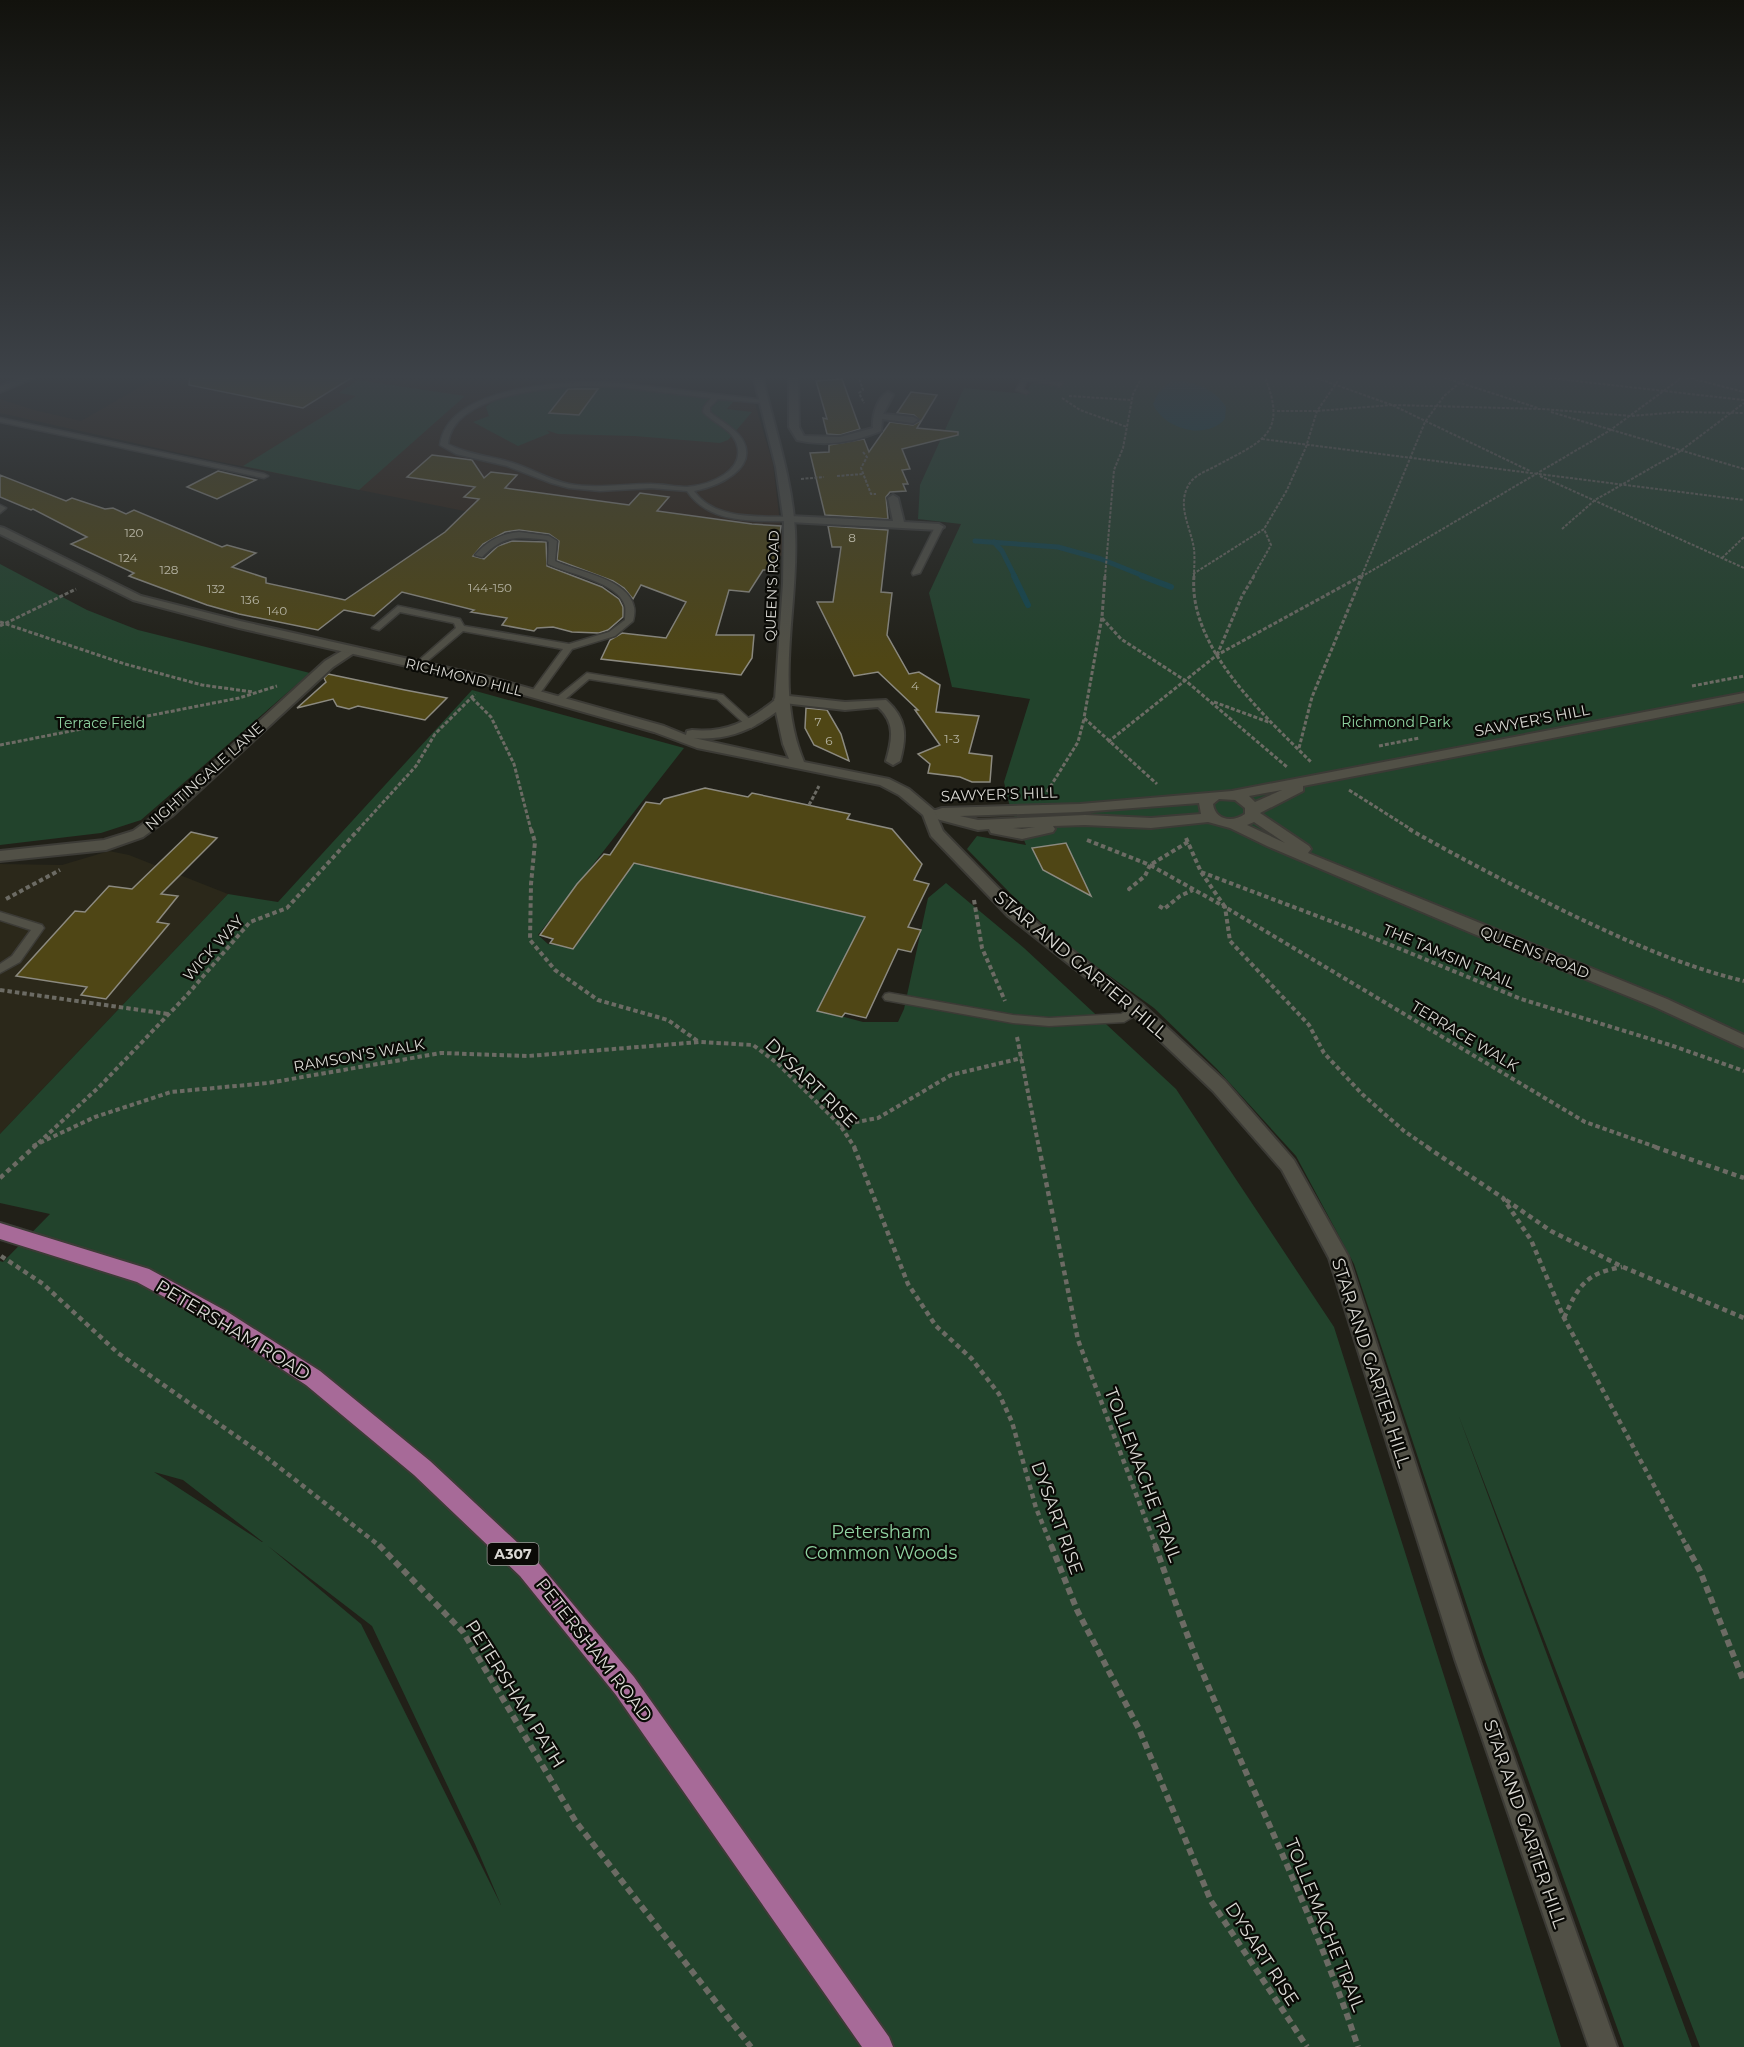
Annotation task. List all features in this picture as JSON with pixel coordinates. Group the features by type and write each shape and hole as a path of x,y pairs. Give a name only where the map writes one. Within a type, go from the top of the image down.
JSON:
{"main road":[{"name":"QUEEN'S ROAD","path":"780,471 789,519 787,620 780,701 791,749 798,763"},
{"path":"893,498 899,524"},
{"path":"789,519 939,527"},
{"name":"RICHMOND HILL","path":"0,530 137,598 485,680 659,729 698,744 884,782 904,792 929,813"},
{"name":"NIGHTINGALE LANE","path":"0,856 106,845 138,834 167,813 329,663 350,650"},
{"name":"SAWYER'S HILL","path":"1233,795 1744,697"},
{"path":"659,729 705,736 734,732 751,725 780,701 845,706 881,704 895,718 901,733 893,761"},
{"name":"SAWYER'S HILL","path":"1252,812 1326,776"},
{"path":"1177,821 1212,817 1234,824 1246,821 1252,812 1247,801 1233,795 1216,795 1209,798 1205,807 1212,817"},
{"name":"SAWYER'S HILL","path":"929,813 1080,808 1209,798"},
{"name":"QUEENS ROAD","path":"1252,812 1325,864"},
{"name":"SAWYER'S HILL","path":"929,813 1022,834 1085,820 1151,823 1177,821"},
{"name":"STAR AND GARTER HILL","path":"929,813 936,834 1013,912 1137,1009 1219,1086 1288,1165 1338,1257 1467,1659 1603,2047"},
{"name":"QUEENS ROAD","path":"1234,824 1262,839 1479,930 1661,1003 1744,1042"},
{"name":"PETERSHAM ROAD","path":"0,1231 142,1275 219,1317 313,1378 422,1468 528,1568 625,1686 879,2047"}],"lane":[{"path":"238,471 264,476"},
{"path":"527,471 568,486 617,489 664,486 688,489 715,482 734,471"},
{"path":"688,489 698,504 714,512 755,518 789,519"},
{"path":"916,573 939,527"},
{"path":"461,628 570,647 612,634 629,621 630,607 622,593 597,579 551,562 553,541 549,538 507,535 499,538 478,555"},
{"path":"376,628 398,609 457,621 461,628"},
{"path":"419,665 461,628"},
{"path":"535,694 570,647"},
{"path":"560,700 587,676 720,697 751,725"},
{"path":"0,916 38,928 16,959 0,969"},
{"path":"889,997 1013,1019 1049,1022 1124,1017 1137,1009"}],"path":[{"path":"862,471 871,494 888,494 893,498"},
{"path":"1049,798 1047,792 1078,742 1084,718 1102,617 1114,471"},
{"path":"1206,471 1188,485 1183,500 1195,549 1192,594 1196,612 1217,655 1276,725 1326,776 1455,856 1550,904 1625,940 1744,981"},
{"path":"1193,574 1264,529 1296,471"},
{"path":"1299,748 1312,697 1406,471"},
{"path":"1510,471 1744,500"},
{"path":"1528,471 1744,568"},
{"path":"1108,742 1217,655 1362,575 1541,471"},
{"path":"1562,529 1595,500 1646,471"},
{"path":"837,476 863,474"},
{"path":"1217,655 1242,596 1271,545 1264,529"},
{"path":"1722,558 1744,537"},
{"path":"0,624 7,623 76,589"},
{"path":"1102,617 1121,639 1186,681 1287,768"},
{"path":"7,623 125,664 202,685 256,693"},
{"name":"WICK WAY","path":"0,1178 100,1086 168,1015 250,922 287,908 416,766 420,755 444,724 472,698 485,680"},
{"path":"0,745 168,713 256,693 276,686 307,683"},
{"path":"472,698 491,717 514,764 520,796 535,842 531,884 530,940 555,970 598,1000 668,1020 700,1042"},
{"path":"1210,701 1276,725"},
{"path":"1084,718 1108,742 1158,784"},
{"path":"809,806 819,785"},
{"path":"1177,821 1201,872"},
{"path":"1078,837 1150,865 1225,907 1230,941 1309,1025 1324,1053 1362,1094 1404,1131 1551,1231 1623,1267 1744,1318"},
{"path":"1132,891 1129,889 1145,876 1150,865 1188,842"},
{"path":"0,902 67,866"},
{"name":"TERRACE WALK","path":"1201,872 1225,907 1585,1122 1744,1178"},
{"name":"THE TAMSIN TRAIL","path":"1201,872 1357,931 1521,999 1670,1045 1744,1071"},
{"path":"1159,906 1164,909 1180,896 1194,889"},
{"name":"TOLLEMACHE TRAIL","path":"973,891 982,948 1013,1019 1078,1340 1201,1668 1267,1815 1339,1990 1358,2047"},
{"path":"0,990 168,1015"},
{"name":"DYSART RISE","path":"700,1042 753,1045 777,1063 840,1125 852,1143 908,1284 936,1326 971,1358 999,1394 1012,1422 1036,1508 1077,1610 1139,1729 1211,1901 1307,2047"},
{"name":"RAMSON’S WALK","path":"33,1146 95,1117 171,1092 268,1083 441,1053 528,1056 700,1042"},
{"path":"840,1125 878,1118 951,1075 1022,1058"},
{"path":"1503,1198 1531,1240 1564,1318 1700,1571 1744,1682"},
{"name":"PETERSHAM PATH","path":"0,1255 43,1284 118,1353 266,1457 378,1544 456,1624 463,1632 576,1822 751,2047"},
{"path":"1564,1318 1577,1289 1600,1270 1623,1267"}],"shaded area":[{"path":"263,471 774,471 784,556 744,553 499,518"},
{"path":"109,851 129,855 228,894 0,1134 0,864 62,865"}],"green space":[{"path":"265,471 381,471 359,490"},
{"name":"Richmond Park","path":"927,471 1744,471 1744,2047 1700,2047 1458,1414 1692,2047 1624,2047 1484,1657 1354,1264 1296,1156 1216,1068 1154,1008 1060,940 967,849 977,836 1026,845 1009,803 1004,782 1030,699 952,687 929,593 961,524 918,519 920,485"},
{"name":"Terrace Field","path":"0,564 87,610 138,630 310,673 141,820 101,833 0,845"},
{"name":"Petersham Common Woods","path":"472,690 684,748 538,935 548,944 573,948 634,863 865,917 818,1010 863,1022 898,1022 904,1009 928,898 946,883 1024,948 1176,1089 1334,1327 1561,2047 0,2047 0,1261 3,1262 50,1214 0,1203 0,1134 228,894 278,902","holes":["154,1472 183,1480 263,1542 262,1542","268,1546 372,1626 475,1844 501,1905 361,1624"]}],"building":[{"path":"218,471 256,480 217,499 187,487"},
{"path":"414,471 479,471 484,478 491,472 517,475 505,488 629,505 640,493 669,497 657,511 781,526 775,570 763,570 749,592 729,590 716,635 754,635 752,658 741,675 601,659 610,640 622,633 666,638 686,602 641,585 633,599 624,588 613,581 557,560 559,541 549,534 519,530 505,532 483,544 473,556 484,559 498,546 512,541 546,542 547,566 602,587 619,599 623,607 623,617 608,630 599,633 572,632 553,627 537,628 534,631 502,625 507,618 471,612 474,610 402,592 374,616 344,610 318,630 239,614 207,605 129,576 134,573 71,544 87,537 33,509 0,497 0,475 66,501 72,498 105,509 113,508 126,514 134,510 222,547 227,545 256,553 232,567 266,578 266,583 345,600 445,532 479,499 464,497 475,487 407,477"},
{"path":"814,471 902,471 908,484 903,484 906,491 890,492 886,497 888,519 825,515"},
{"path":"828,526 888,530 881,592 892,593 887,635 909,674 919,672 940,685 936,712 979,716 969,753 992,756 990,782 972,782 960,777 928,773 930,764 918,754 940,745 915,710 918,710 878,672 854,676 817,602 833,602 841,547 832,547"},
{"path":"328,674 447,698 425,720 358,706 349,709 337,706 333,699 297,708 326,682 324,678"},
{"path":"806,708 827,710 841,734 849,761 814,745 805,728"},
{"path":"705,788 748,797 752,793 850,814 847,819 892,829 922,864 914,880 929,884 908,927 921,930 911,952 898,949 866,1018 845,1013 842,1017 817,1011 865,917 634,863 573,949 550,943 553,939 540,935 577,884 604,854 610,855 646,802 660,804 664,799"},
{"path":"191,832 217,838 161,894 178,896 157,922 169,924 106,999 81,995 87,987 16,976 75,911 85,912 109,886 132,889"},
{"path":"1066,843 1091,896 1043,870 1032,848"}],"waterway":[{"path":"975,541 994,542"},
{"path":"994,542 1058,547 1101,559 1146,577"},
{"path":"994,542 1002,551 1015,577"},
{"path":"1014,576 1028,605"},
{"path":"1142,576 1171,587"}]}
